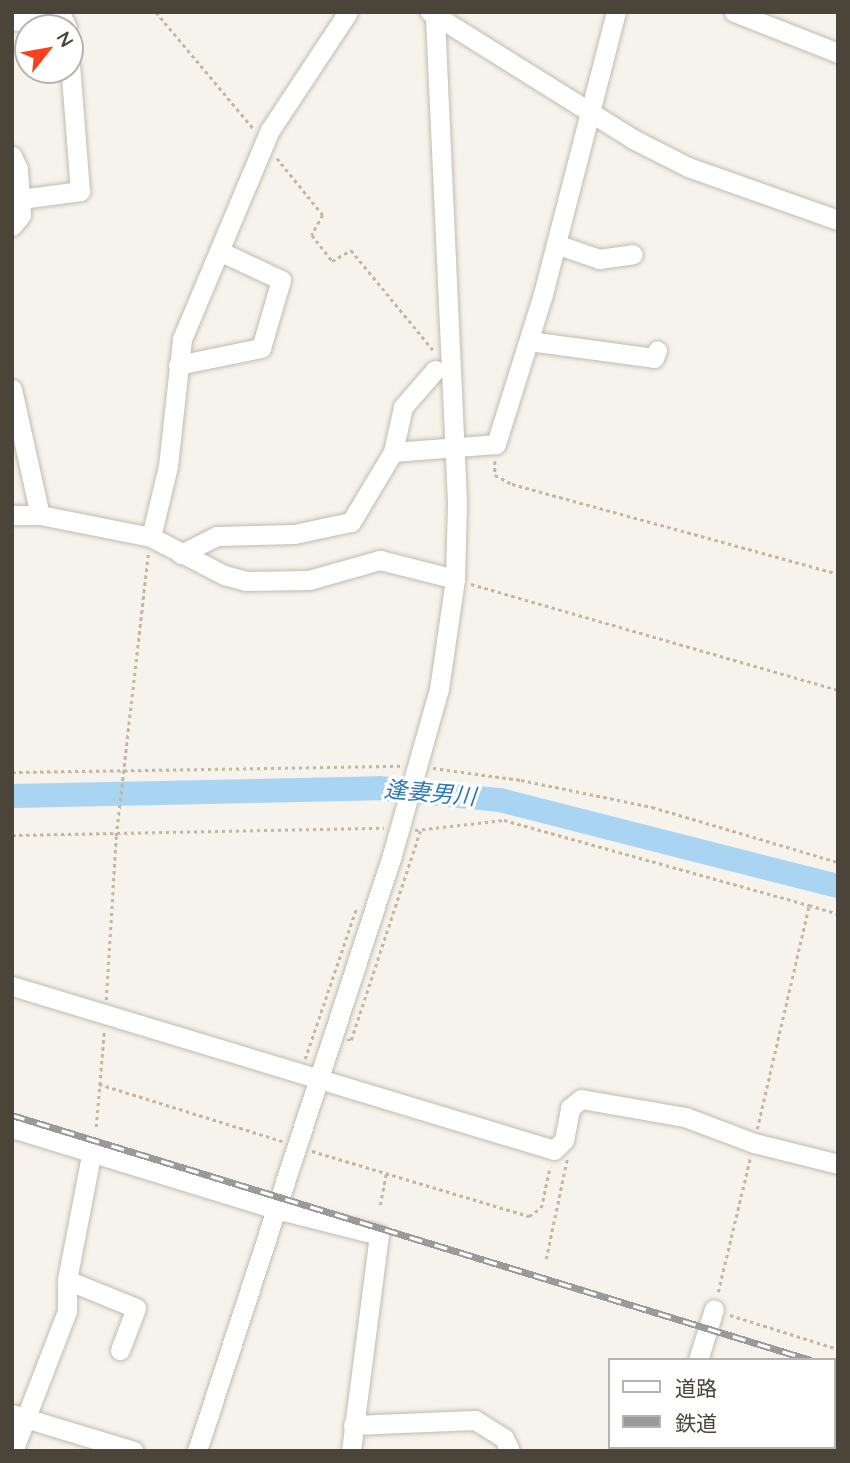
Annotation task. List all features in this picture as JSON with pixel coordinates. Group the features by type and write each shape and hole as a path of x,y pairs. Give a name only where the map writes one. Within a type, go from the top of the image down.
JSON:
{"street":[{"path":"151,537 168,466 182,339 265,143 348,12"},
{"path":"393,452 496,444 529,341 592,117 616,12"},
{"path":"734,12 835,46"},
{"path":"433,13 592,117 688,167 838,220"},
{"path":"197,1451 419,768 439,690 454,579 455,447 433,13"},
{"path":"21,199 80,191 72,84"},
{"path":"12,156 21,199 20,219 12,226"},
{"path":"556,244 599,259 633,254"},
{"path":"178,365 261,348 281,280 219,251"},
{"path":"529,341 653,358 657,351"},
{"path":"181,554 217,536 294,534 351,522 393,452 403,407 435,370"},
{"path":"12,389 17,426 40,515"},
{"path":"12,515 40,515 151,537 181,554 246,581 309,580 380,560 454,579"},
{"path":"12,986 559,1145 570,1108 581,1099 685,1117 754,1143 838,1164"},
{"path":"12,1128 92,1150 276,1209 379,1236 351,1451"},
{"path":"13,1451 19,1416 67,1311 67,1280 92,1150"},
{"path":"67,1280 136,1308 120,1350"},
{"path":"699,1358 714,1309"},
{"path":"19,1416 134,1451"},
{"path":"353,1425 475,1420 504,1438 510,1451"}],"path":[{"path":"156,12 323,215 312,235 332,261 351,250 433,348 435,370"},
{"path":"496,444 495,475 512,484 838,574"},
{"path":"96,1127 116,836 125,769 137,624 151,537"},
{"path":"454,579 838,690"},
{"path":"12,772 419,768 521,780 652,807 838,862"},
{"path":"12,835 116,836 401,823 420,831 505,820 838,914"},
{"path":"331,1041 351,1040 420,831"},
{"path":"809,905 714,1309 838,1349"},
{"path":"99,1084 386,1175 529,1216 541,1208 559,1145 570,1142 547,1259"},
{"path":"380,1205 386,1175"}],"waterway":[{"name":"逢妻男川","path":"12,796 379,788 500,800 838,886"}],"railway":[{"path":"12,1115 804,1358"}]}
